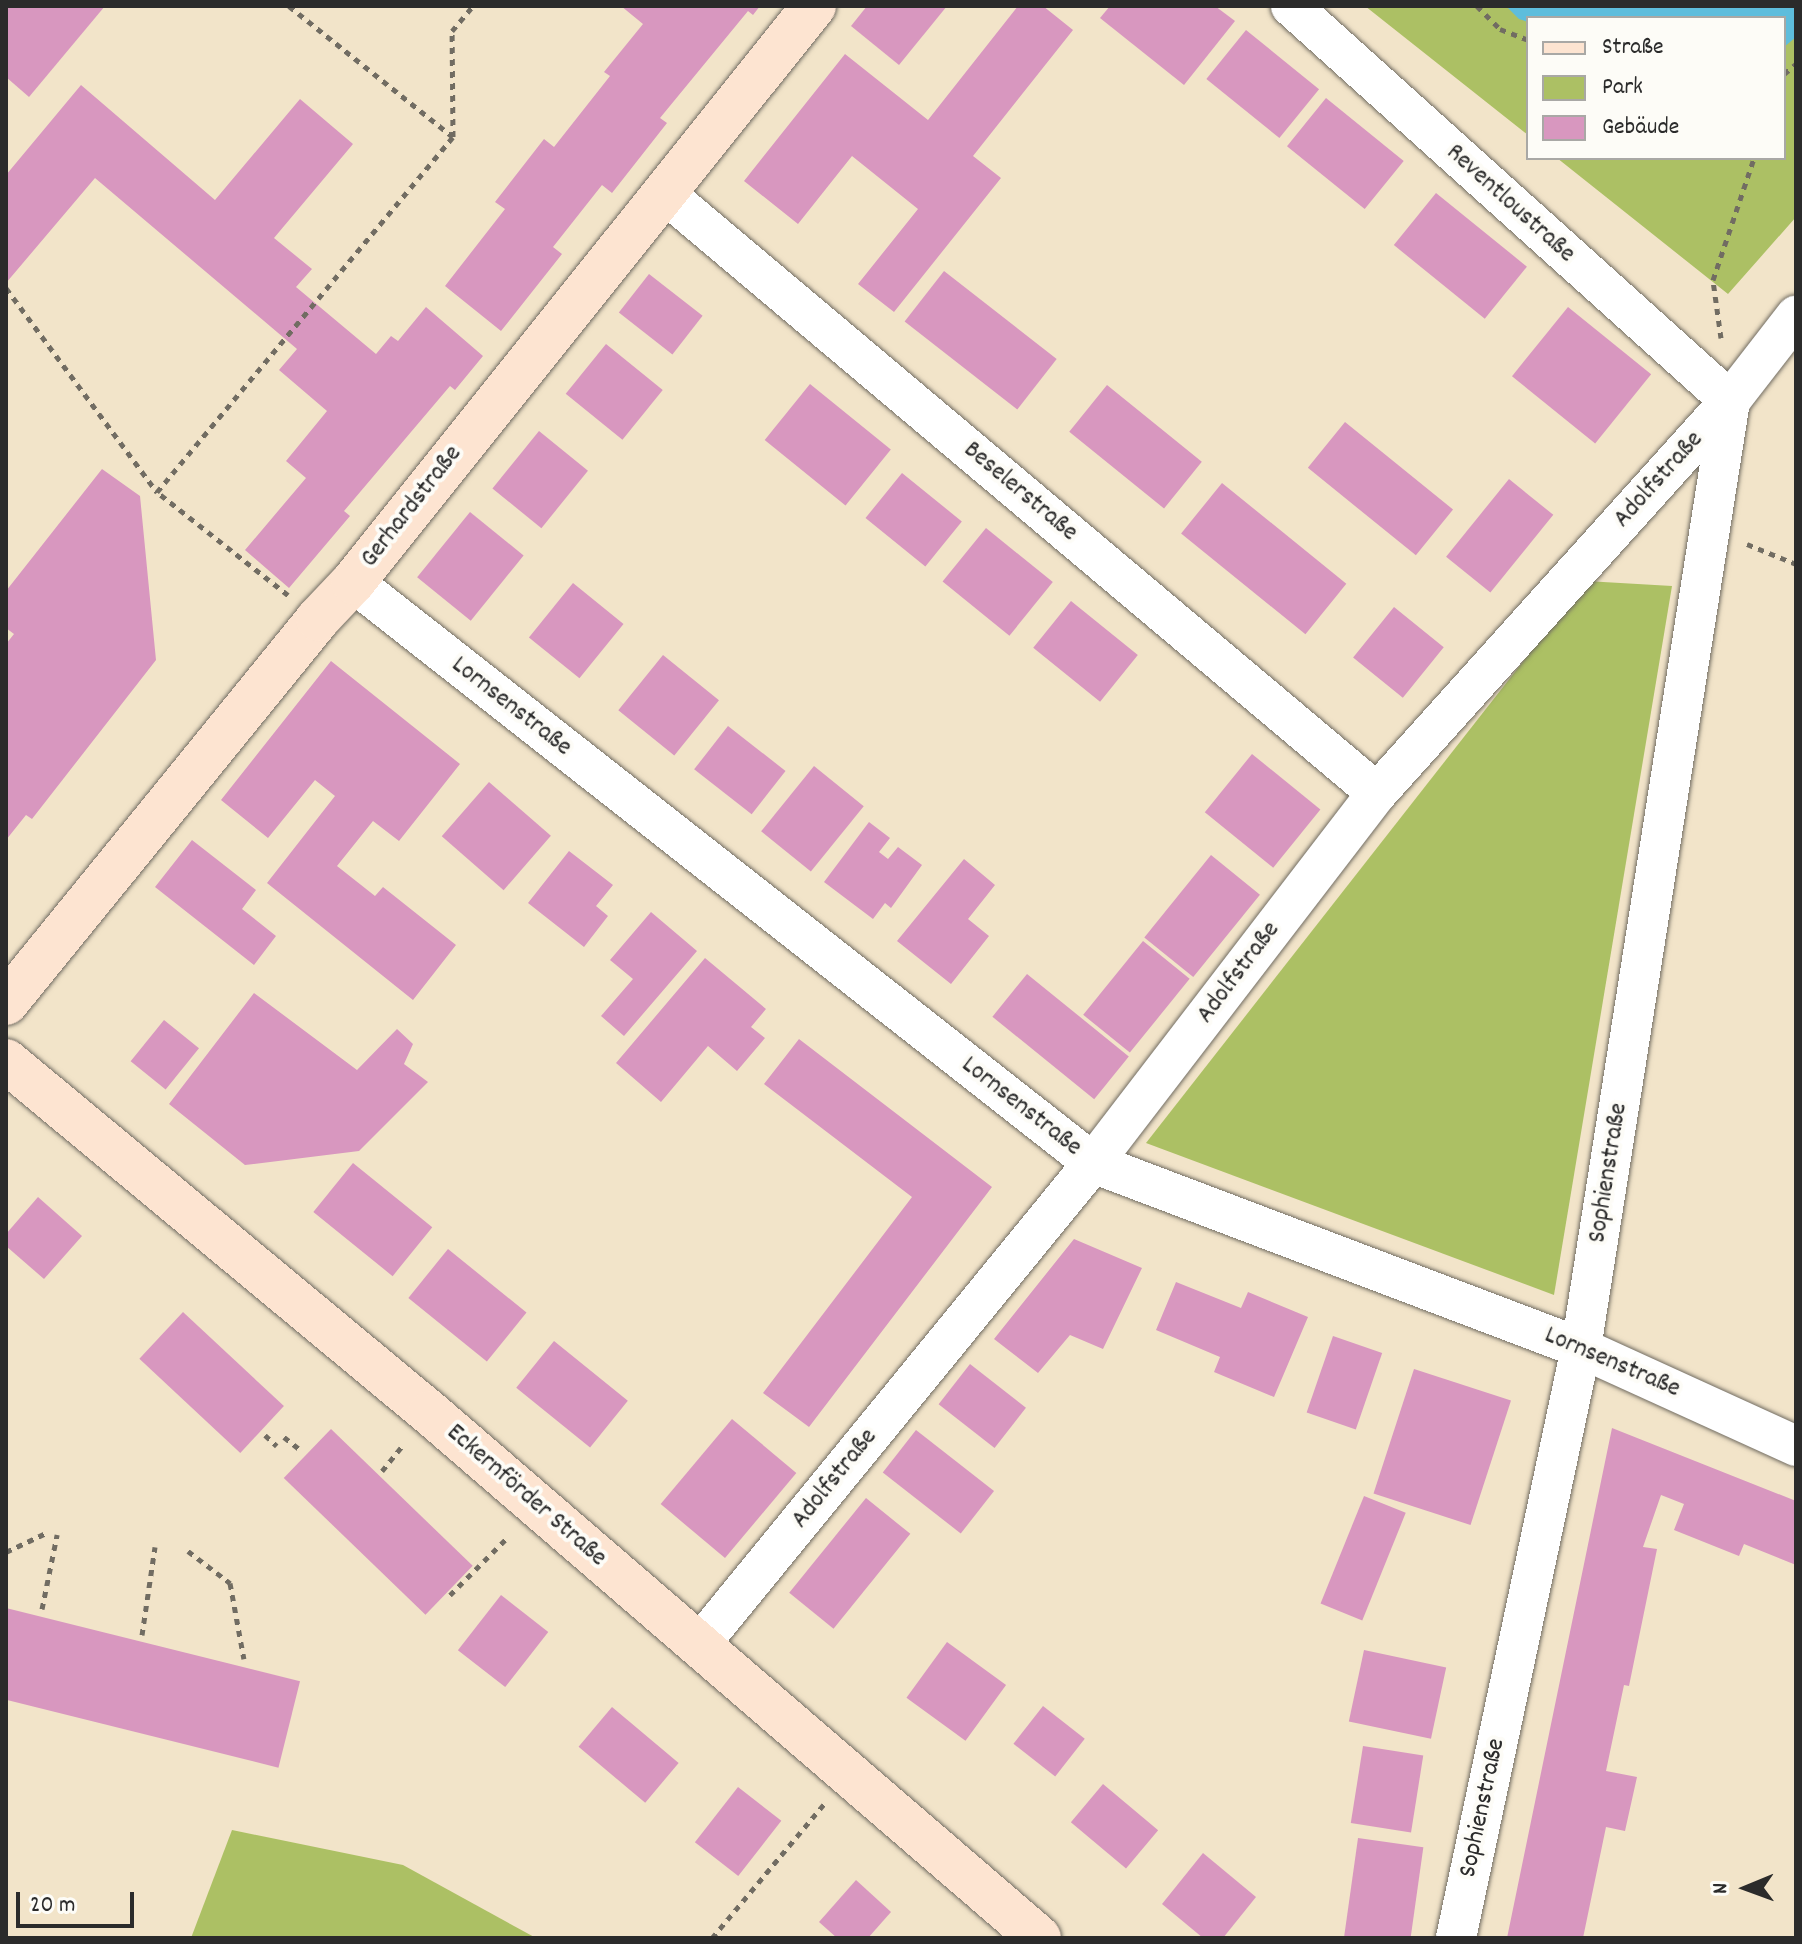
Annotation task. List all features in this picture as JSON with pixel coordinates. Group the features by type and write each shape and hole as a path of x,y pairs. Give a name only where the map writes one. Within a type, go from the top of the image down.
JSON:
{"street":[{"name":"Gerhardstraße","path":"6,1003 318,619 353,582 814,6"},
{"name":"Reventloustraße","path":"1291,6 1730,401"},
{"name":"Beselerstraße","path":"663,192 1377,793"},
{"name":"Adolfstraße","path":"700,1644 1093,1163 1377,793 1730,401 1796,316"},
{"name":"Sophienstraße","path":"1456,1938 1581,1348 1730,401"},
{"name":"Lornsenstraße","path":"353,582 1093,1163 1581,1348 1796,1446"},
{"name":"Eckernförder Straße","path":"6,1061 356,1350 1039,1938"}],"path":[{"path":"289,6 453,137"},
{"path":"157,492 453,137 452,31 473,6"},
{"path":"1477,6 1500,29 1526,39"},
{"path":"1722,340 1713,280 1753,160"},
{"path":"6,288 157,492 318,619"},
{"path":"1711,525 1796,564"},
{"path":"265,1435 277,1446"},
{"path":"284,1437 302,1451"},
{"path":"450,1595 538,1507"},
{"path":"6,1552 46,1533"},
{"path":"42,1609 57,1535"},
{"path":"142,1635 155,1547"},
{"path":"188,1551 230,1583 244,1659"},
{"path":"712,1938 849,1774"}],"green space":[{"path":"1365,6 1796,6 1796,217 1728,294 1560,160 1786,160 1786,16 1526,16 1526,133"},
{"path":"1586,581 1672,586 1554,1295 1146,1143"},
{"path":"232,1830 403,1865 536,1938 191,1938"}],"water":[{"path":"1506,6 1796,6 1796,37 1786,45 1786,16 1526,16 1526,21 1519,19"}],"building":[{"path":"6,6 105,6 29,97 6,77"},
{"path":"621,6 760,6 753,15 748,11 660,118 667,123 612,193 602,185 553,247 562,254 501,331 445,286 505,209 495,202 544,139 554,147 610,76 604,72 643,24"},
{"path":"867,6 947,6 899,65 851,26"},
{"path":"1018,6 1043,6 1073,30 973,156 1001,178 894,312 858,284 918,209 852,156 798,224 744,181 845,54 928,120"},
{"path":"1110,6 1215,6 1235,21 1184,85 1100,18"},
{"path":"1246,30 1319,89 1279,138 1206,79"},
{"path":"81,85 215,200 300,99 353,144 274,238 312,269 296,287 376,354 391,336 398,341 426,307 483,356 455,390 450,386 344,511 350,516 289,588 245,550 306,478 286,461 327,411 279,370 297,349 95,178 6,283 6,175"},
{"path":"1326,98 1404,161 1365,209 1287,146"},
{"path":"1436,193 1527,267 1485,319 1394,245"},
{"path":"944,271 1057,359 1017,409 905,321"},
{"path":"649,274 703,316 672,354 619,313"},
{"path":"1568,307 1651,374 1595,444 1512,376"},
{"path":"606,344 663,390 622,440 566,394"},
{"path":"810,384 891,449 846,505 765,440"},
{"path":"1107,385 1202,462 1164,508 1069,432"},
{"path":"1345,422 1453,509 1416,555 1308,468"},
{"path":"539,431 588,471 541,528 492,489"},
{"path":"102,469 140,496 156,660 32,819 26,815 6,840 6,644 14,634 6,628 6,591"},
{"path":"902,473 962,521 925,567 865,518"},
{"path":"1509,479 1553,515 1490,593 1446,557"},
{"path":"1222,483 1346,584 1305,634 1181,534"},
{"path":"470,512 524,555 471,621 417,577"},
{"path":"986,528 1053,582 1009,636 943,582"},
{"path":"573,583 624,624 579,678 529,637"},
{"path":"1071,601 1138,655 1100,702 1033,648"},
{"path":"1394,607 1444,647 1403,698 1353,658"},
{"path":"663,655 719,700 674,755 618,710"},
{"path":"331,661 460,764 399,841 373,821 337,866 375,896 383,887 456,945 413,1000 267,883 335,796 315,780 268,838 221,800"},
{"path":"728,726 786,771 752,814 694,769"},
{"path":"1252,754 1320,809 1273,868 1205,812"},
{"path":"814,766 864,806 811,872 761,831"},
{"path":"489,782 551,836 504,890 442,836"},
{"path":"869,822 890,838 879,852 888,859 898,847 922,865 891,908 885,903 873,919 824,882"},
{"path":"192,840 256,890 242,909 276,936 254,965 155,887"},
{"path":"569,851 613,885 596,906 608,916 584,947 528,903"},
{"path":"1211,855 1260,895 1193,977 1144,937"},
{"path":"964,859 995,885 968,919 989,936 951,984 897,941"},
{"path":"651,912 697,951 624,1036 601,1016 633,979 610,960"},
{"path":"1143,941 1190,979 1130,1053 1083,1015"},
{"path":"705,958 766,1009 751,1027 765,1038 737,1071 708,1046 661,1102 616,1063"},
{"path":"1027,974 1129,1056 1094,1099 992,1017"},
{"path":"254,993 357,1070 397,1029 413,1044 404,1064 428,1082 359,1151 245,1165 169,1104"},
{"path":"164,1020 199,1048 166,1090 131,1061"},
{"path":"799,1039 992,1187 809,1427 763,1393 912,1197 764,1084"},
{"path":"353,1163 432,1227 393,1276 313,1212"},
{"path":"38,1197 82,1236 44,1279 6,1246 6,1234"},
{"path":"1074,1239 1142,1268 1103,1349 1070,1335 1038,1373 994,1339"},
{"path":"448,1249 526,1313 487,1362 408,1298"},
{"path":"1176,1282 1241,1308 1248,1292 1308,1317 1274,1397 1214,1372 1220,1357 1156,1330"},
{"path":"183,1312 284,1406 240,1453 139,1359"},
{"path":"1333,1336 1382,1353 1356,1430 1307,1413"},
{"path":"554,1341 628,1401 590,1447 516,1388"},
{"path":"970,1364 1026,1408 995,1448 939,1404"},
{"path":"1414,1369 1511,1401 1471,1525 1374,1494"},
{"path":"732,1419 796,1473 725,1558 661,1504"},
{"path":"1612,1428 1796,1501 1796,1565 1744,1544 1739,1556 1674,1530 1684,1504 1661,1495 1643,1547 1657,1549 1629,1686 1624,1685 1606,1771 1637,1777 1625,1831 1606,1827 1583,1938 1507,1938"},
{"path":"331,1429 473,1566 425,1615 284,1478"},
{"path":"916,1430 994,1491 961,1534 883,1473"},
{"path":"1364,1496 1406,1513 1362,1620 1321,1604"},
{"path":"866,1498 910,1534 834,1629 789,1593"},
{"path":"501,1595 548,1632 505,1687 458,1650"},
{"path":"6,1608 300,1681 278,1768 6,1700"},
{"path":"947,1642 1006,1685 966,1741 906,1698"},
{"path":"1364,1650 1446,1667 1431,1739 1349,1721"},
{"path":"1043,1706 1085,1739 1055,1776 1013,1744"},
{"path":"612,1707 679,1763 645,1803 579,1747"},
{"path":"1363,1746 1423,1756 1411,1833 1351,1823"},
{"path":"1103,1784 1158,1830 1126,1869 1071,1822"},
{"path":"738,1787 781,1821 738,1876 695,1842"},
{"path":"1358,1838 1423,1847 1411,1938 1344,1938"},
{"path":"1203,1853 1256,1897 1223,1938 1203,1938 1162,1904"},
{"path":"856,1880 891,1912 868,1938 837,1938 819,1922"}]}
